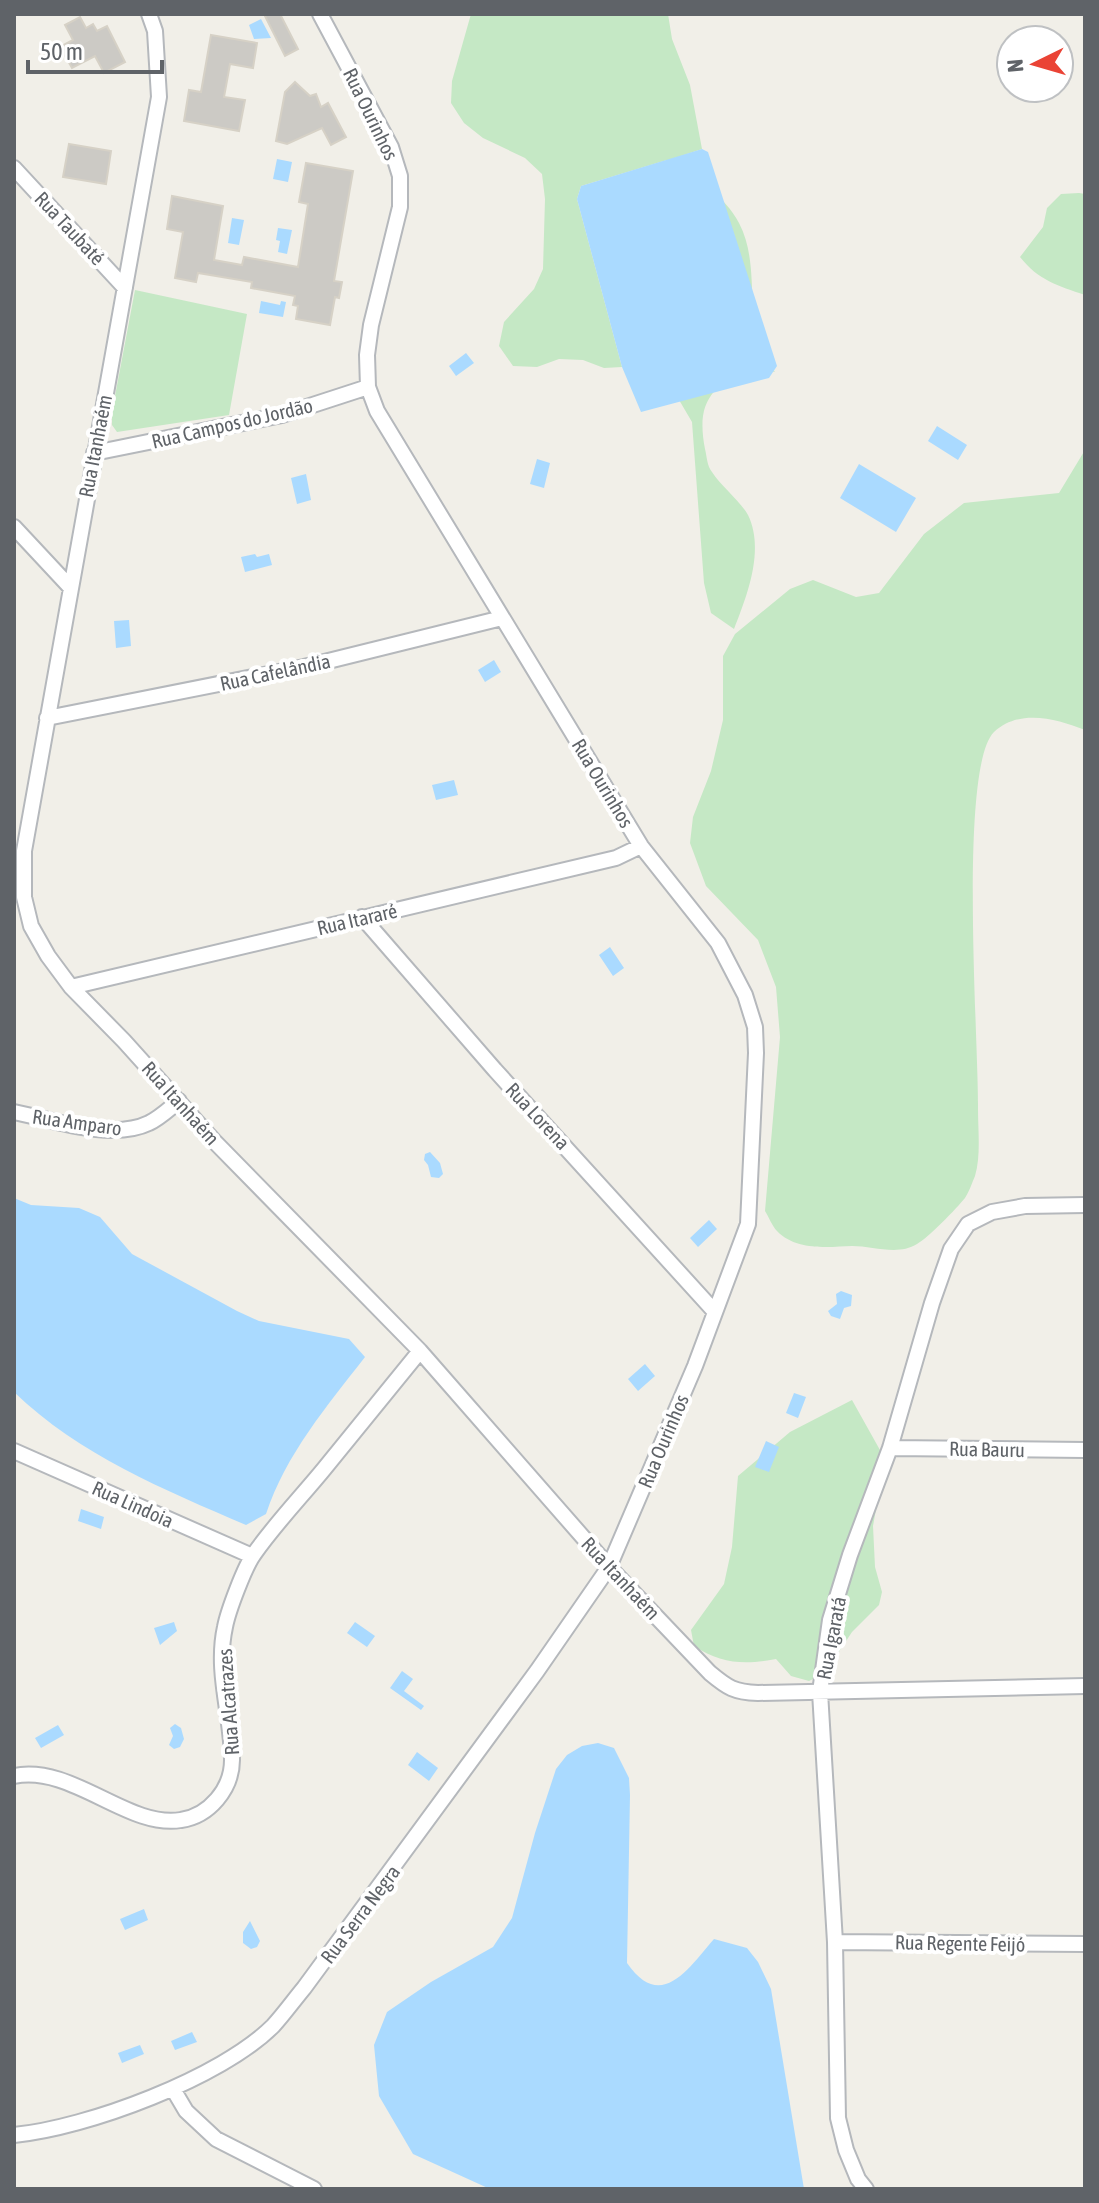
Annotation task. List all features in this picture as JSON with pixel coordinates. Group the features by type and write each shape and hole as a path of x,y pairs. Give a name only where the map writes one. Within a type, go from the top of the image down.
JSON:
{"street":[{"name":"Rua Itanhaém","path":"149,14 155,31 159,97 24,851 19,894 31,926 71,987 214,1141 420,1351 609,1567 727,1687 738,1692 820,1692 1085,1686"},
{"name":"Rua Ourinhos","path":"320,14 391,147 400,176 400,207 371,325 367,355 368,387 384,423 641,846 718,943 745,995 755,1027 748,1224 695,1366 609,1567"},
{"name":"Rua Taubaté","path":"14,168 125,288"},
{"name":"Rua Campos do Jordão","path":"94,453 282,415 368,387"},
{"path":"14,527 70,587"},
{"name":"Rua Cafelândia","path":"47,718 304,667 502,618"},
{"name":"Rua Itararé","path":"71,987 616,858 641,846"},
{"name":"Rua Lorena","path":"362,917 495,1070 715,1312"},
{"name":"Rua Amparo","path":"14,1112 114,1131 151,1123 179,1101"},
{"name":"Rua Igaratá","path":"866,2189 858,2179 846,2150 838,2118 835,1942 820,1692 830,1620 850,1555 890,1448 951,1249 968,1224 992,1212 1025,1206 1085,1205"},
{"name":"Rua Alcatrazes","path":"14,1776 30,1773 51,1775 161,1821 191,1817 217,1800 228,1783 232,1763 221,1662 225,1626 252,1556 420,1351"},
{"name":"Rua Bauru","path":"890,1448 1085,1450"},
{"name":"Rua Lindoia","path":"14,1451 252,1556"},
{"name":"Rua Serra Negra","path":"14,2135 62,2127 173,2089 230,2060 272,2026 368,1904 609,1567"},
{"name":"Rua Regente Feijó","path":"835,1942 1085,1944"},
{"path":"173,2089 186,2111 216,2139 287,2183 314,2189"}],"green space":[{"path":"471,14 668,14 672,39 690,85 702,149 672,159 718,196 739,223 750,260 757,337 775,372 749,366 736,374 709,398 703,419 709,467 745,510 753,529 752,573 734,629 711,613 704,583 692,422 648,347 667,160 581,186 577,199 622,367 604,368 583,360 559,359 537,367 513,366 499,346 504,322 534,289 543,269 545,199 542,174 525,158 483,138 464,123 451,103 452,81"},
{"path":"1061,194 1085,194 1085,295 1041,277 1020,257 1043,227 1047,208"},
{"path":"135,290 247,314 229,415 117,432 112,425 112,412"},
{"path":"1085,450 1085,730 1039,718 1015,720 1004,725 994,732 983,756 976,797 973,910 979,1143 975,1176 956,1209 928,1236 910,1248 823,1247 793,1242 777,1231 765,1211 780,1037 776,987 758,940 706,886 690,843 693,817 711,771 723,720 723,656 735,634 790,589 813,580 856,597 879,593 924,534 964,503 1059,493"},
{"path":"852,1400 885,1459 873,1526 875,1567 882,1592 879,1605 852,1632 825,1673 809,1681 791,1676 776,1659 734,1662 694,1646 691,1630 724,1584 732,1547 738,1476 790,1432"}],"water":[{"path":"261,19 271,38 254,39 249,25"},
{"path":"702,149 708,152 777,366 769,378 641,412 622,367 577,199 581,186"},
{"path":"277,159 292,162 288,182 273,179"},
{"path":"232,218 244,220 239,245 228,243"},
{"path":"278,228 292,230 287,254 278,252"},
{"path":"261,301 280,305 281,301 286,302 283,317 259,313"},
{"path":"466,353 474,363 456,376 449,366"},
{"path":"937,426 967,445 958,460 928,441"},
{"path":"537,459 550,463 544,488 530,484"},
{"path":"859,464 916,498 896,532 840,498"},
{"path":"306,474 311,500 297,504 291,478"},
{"path":"255,554 257,557 269,554 272,565 245,572 241,557"},
{"path":"129,620 131,646 116,648 114,621"},
{"path":"494,660 501,672 485,682 478,670"},
{"path":"454,780 458,795 436,800 432,785"},
{"path":"610,947 624,968 613,976 599,955"},
{"path":"430,1152 440,1163 443,1174 439,1178 431,1177 424,1160 425,1154"},
{"path":"14,1198 31,1205 79,1208 100,1217 132,1254 237,1311 259,1321 349,1339 365,1357 296,1451 266,1514 246,1525 154,1484 66,1434 14,1392"},
{"path":"709,1220 717,1229 698,1247 690,1238"},
{"path":"841,1291 852,1295 851,1306 844,1308 840,1319 831,1316 828,1311 837,1304 836,1294"},
{"path":"645,1364 655,1376 638,1391 628,1379"},
{"path":"794,1393 806,1397 798,1418 786,1413"},
{"path":"766,1441 779,1447 769,1472 755,1467"},
{"path":"81,1509 104,1517 101,1529 78,1521"},
{"path":"174,1622 177,1631 160,1645 154,1628"},
{"path":"355,1622 375,1636 367,1647 347,1633"},
{"path":"402,1671 413,1679 404,1691 424,1706 421,1710 390,1688"},
{"path":"175,1724 181,1728 184,1739 180,1747 174,1749 169,1745 173,1736 170,1728"},
{"path":"58,1725 64,1735 41,1748 35,1738"},
{"path":"598,1743 614,1748 629,1778 627,1963 639,1977 651,1984 663,1985 684,1973 714,1939 747,1948 758,1962 771,1989 804,2189 490,2189 413,2154 379,2096 374,2045 387,2012 431,1982 493,1947 512,1918 556,1769 567,1755 582,1746"},
{"path":"417,1752 438,1768 429,1781 408,1765"},
{"path":"144,1909 148,1920 125,1930 120,1919"},
{"path":"250,1921 260,1941 257,1947 251,1949 243,1943 243,1932"},
{"path":"192,2032 197,2042 175,2050 171,2041"},
{"path":"140,2045 144,2054 122,2063 118,2053"}],"building":[{"path":"264,14 280,14 298,49 285,56"},
{"path":"80,17 86,28 93,24 97,31 107,26 125,62 104,73 95,56 72,68 60,47 73,40 65,25"},
{"path":"211,35 257,43 253,68 230,64 224,97 245,100 239,131 184,121 189,90 201,92"},
{"path":"295,82 310,96 316,94 321,107 328,103 346,137 331,145 322,128 287,144 276,141 285,92"},
{"path":"69,144 111,151 106,184 63,177"},
{"path":"306,163 353,171 334,281 342,282 339,298 335,297 330,325 296,319 298,306 293,305 295,296 251,288 252,282 198,273 196,282 175,278 183,232 167,229 172,196 223,206 214,260 242,265 244,257 298,267 308,204 299,202"}]}
